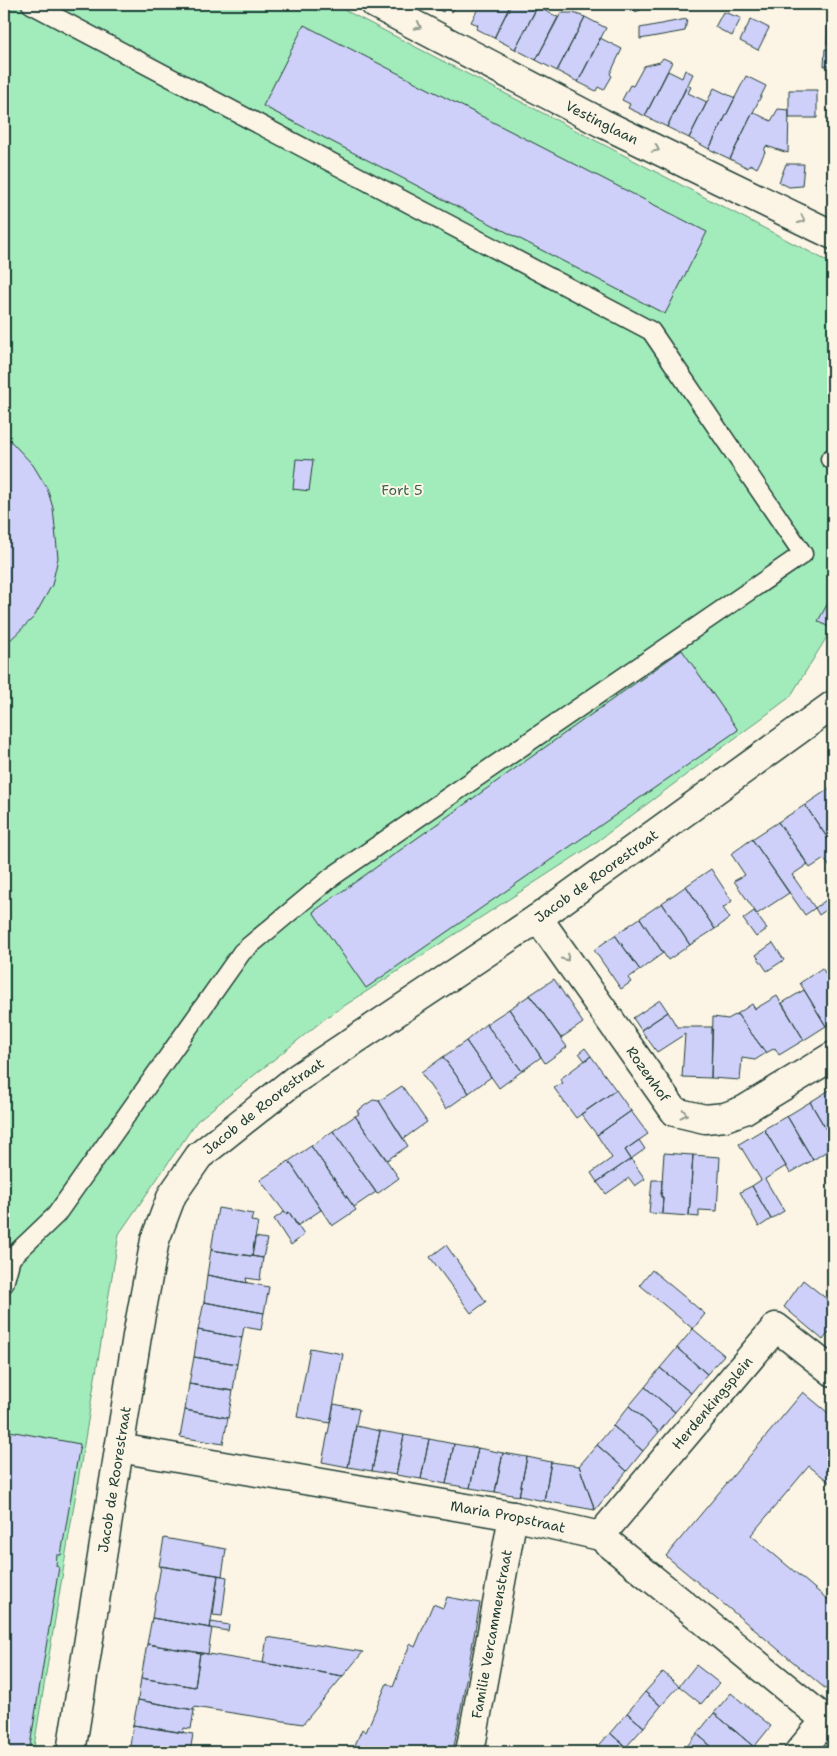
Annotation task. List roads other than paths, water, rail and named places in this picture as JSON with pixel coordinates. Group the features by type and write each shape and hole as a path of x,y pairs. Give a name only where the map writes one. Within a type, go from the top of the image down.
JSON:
{"street":[{"name":"Vestinglaan","path":"375,4 602,123 833,235"},
{"name":"Jacob de Roorestraat","path":"71,1752 154,1240 172,1195 199,1156 296,1079 538,918 830,717"},
{"name":"Rozenhof","path":"538,918 675,1112 705,1119 726,1117 744,1110 833,1056"},
{"name":"Herdenkingsplein","path":"600,1536 776,1327 833,1372"},
{"name":"Maria Propstraat","path":"120,1448 513,1516 600,1536 830,1723"},
{"name":"Familie Vercammenstraat","path":"470,1752 513,1516"},
{"path":"799,1752 830,1723"}],"lane":[{"path":"4,1284 11,1258 56,1215 242,952 333,876 803,554 651,331 31,4"}],"park label":[{"name":"Fort 5","path":"402,490"}]}
